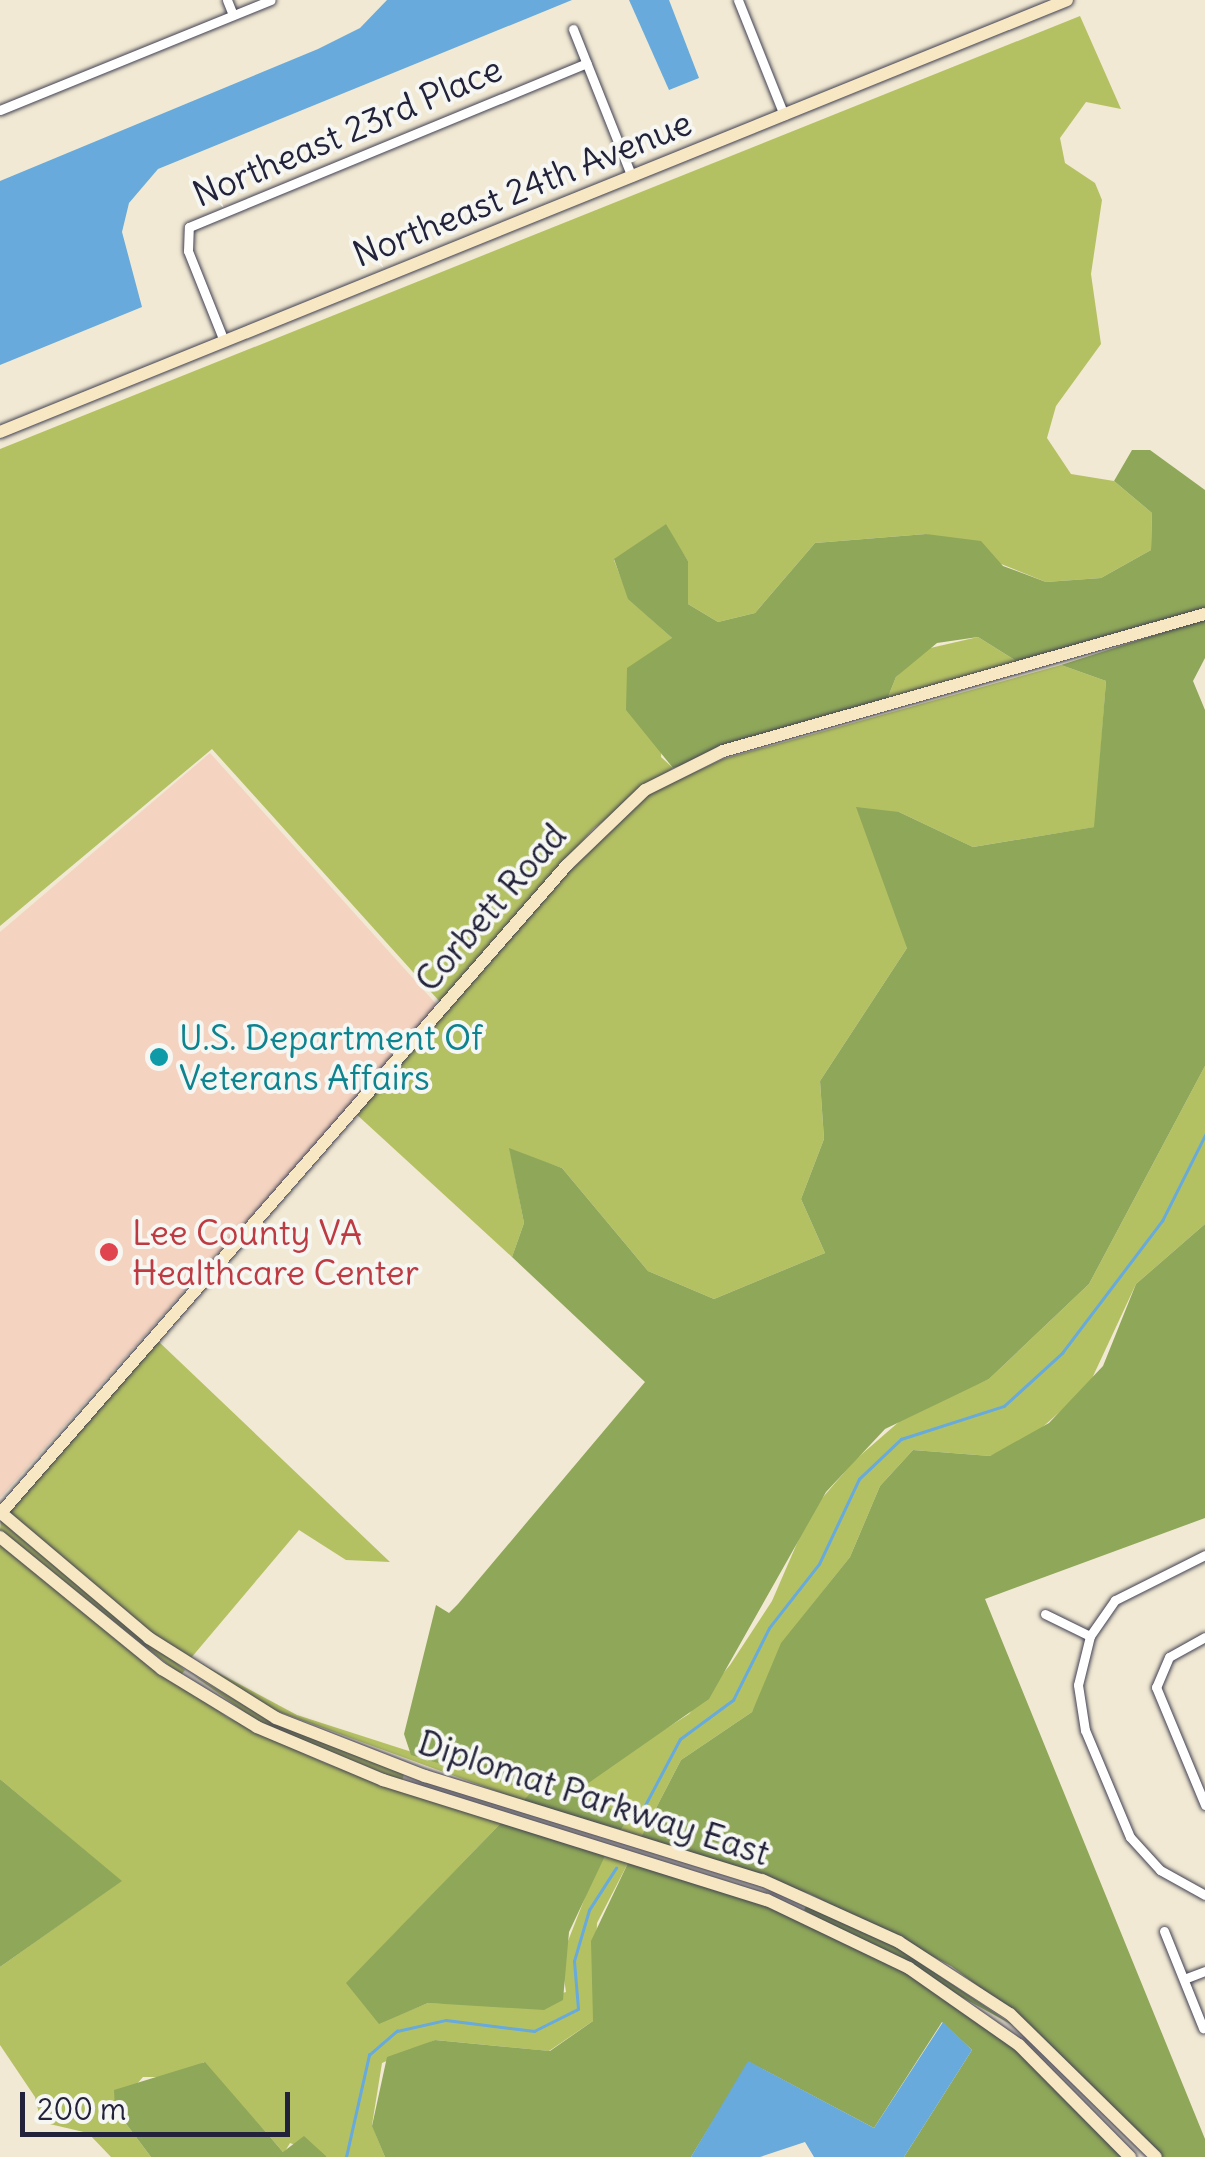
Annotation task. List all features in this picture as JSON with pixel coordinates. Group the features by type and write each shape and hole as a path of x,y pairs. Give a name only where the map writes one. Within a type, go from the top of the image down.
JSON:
{"main road":[{"name":"Northeast 24th Avenue","path":"0,432 1067,0"},
{"name":"Corbett Road","path":"0,1513 567,865 645,790 723,751 1205,614"},
{"name":"Diplomat Parkway East","path":"0,1513 192,1668 276,1718 416,1773 804,1898 948,1970 1023,2026 1156,2157"},
{"name":"Diplomat Parkway East","path":"0,1536 182,1682 257,1727 411,1789 798,1913 909,1968 1012,2040 1130,2157"},
{"path":"182,1682 192,1668"},
{"path":"411,1789 416,1773"},
{"path":"798,1913 804,1898"},
{"path":"1012,2040 1023,2026"}],"street":[{"path":"227,0 233,15"},
{"path":"0,110 272,0"},
{"path":"739,0 784,115"},
{"path":"573,29 632,176"},
{"name":"Northeast 23rd Place","path":"224,342 188,251 188,227 586,63"},
{"path":"1205,1555 1132,1586 1090,1636 1080,1707 1124,1827 1152,1864 1205,1895"},
{"path":"1044,1614 1090,1636"},
{"path":"1205,1637 1168,1657 1156,1688 1205,1805"},
{"path":"1164,1931 1203,2028"},
{"path":"1184,1979 1205,1971"}],"shaded area":[{"name":"Lee County VA Healthcare Center","path":"210,753 438,1006 0,1498 0,932"}],"green space":[{"path":"1080,16 1121,109 1086,102 1060,138 1065,163 1095,183 1102,200 1091,274 1101,344 1056,406 1047,438 1071,474 1114,481 1152,513 1151,550 1101,578 1046,582 926,534 815,543 755,613 718,622 688,604 688,561 665,525 614,560 629,599 672,638 661,757 673,768 593,829 440,1002 212,749 0,926 0,449"},
{"path":"1132,450 1150,450 1205,490 1205,609 1023,665 978,637 937,643 896,677 886,702 673,768 626,710 627,668 672,638 628,599 614,559 666,524 688,561 688,604 718,622 755,613 815,543 926,534 981,541 1003,566 1046,582 1101,578 1151,550 1152,513 1114,481"},
{"path":"1205,619 1205,658 1193,681 1205,710 1205,1066 1089,1284 989,1379 885,1429 826,1492 709,1699 577,1791 628,1818 621,1830 523,1801 532,1791 411,1755 404,1734 436,1605 449,1613 458,1604 645,1382 512,1257 524,1223 509,1148 562,1168 648,1271 714,1299 825,1253 801,1199 824,1139 820,1081 907,948 856,807 899,812 973,847 1094,827 1106,681 1061,665"},
{"path":"978,637 1023,665 886,702 896,677 926,649"},
{"path":"1061,665 1106,681 1095,827 973,847 899,812 907,948 820,1081 824,1139 801,1199 825,1253 714,1299 648,1271 562,1168 510,1150 524,1223 512,1257 355,1113 600,836 648,794 723,759"},
{"path":"1205,1066 1205,1224 1136,1284 1088,1387 1029,1439 990,1456 913,1450 880,1486 850,1557 796,1625 752,1712 681,1760 641,1837 621,1830 627,1819 576,1799 586,1779 689,1714 730,1665 772,1601 811,1511 855,1460 908,1414 989,1379 1089,1284"},
{"path":"1205,1224 1205,1518 985,1599 1205,2139 1205,2157 1162,2157 1030,2025 951,1966 810,1894 641,1837 681,1760 752,1712 781,1643 850,1557 880,1486 913,1450 990,1456 1049,1423 1103,1366 1136,1284"},
{"path":"157,1340 390,1562 346,1560 299,1530 191,1658 297,1715 533,1791 523,1801 263,1706 152,1634 8,1512"},
{"path":"1,1520 185,1670 181,1675 0,1530"},
{"path":"0,1543 227,1717 325,1763 501,1823 347,1983 379,2023 428,2003 517,2006 566,1992 561,1959 593,1877 605,1856 628,1863 597,1923 593,2021 549,2051 435,2040 382,2063 372,2125 385,2157 327,2157 290,2143 284,2153 204,2062 178,2077 143,2077 115,2109 151,2157 111,2157 88,2133 41,2122 35,2097 0,2045 0,1967 121,1881 0,1779"},
{"path":"193,1675 273,1722 404,1774 402,1781 260,1723"},
{"path":"0,1779 122,1881 0,1967"},
{"path":"501,1823 605,1856 569,1932 563,2000 544,2010 428,2003 379,2024 346,1983"},
{"path":"628,1863 765,1904 906,1972 1015,2048 1124,2157 904,2157 972,2050 942,2022 874,2128 749,2062 691,2157 385,2157 372,2126 387,2057 435,2040 550,2051 593,2021 591,1941"},
{"path":"807,1904 896,1947 1016,2027 804,1910"},
{"path":"205,2062 283,2152 304,2136 327,2157 151,2157 115,2109 114,2090"}],"water":[{"path":"387,0 572,0 158,169 129,203 122,232 142,307 0,365 0,181 318,49 360,28"},
{"path":"629,0 669,0 699,78 669,90"},
{"path":"943,2022 972,2050 904,2157 814,2157 805,2142 760,2157 691,2157 748,2061 874,2128"}],"waterway":[{"path":"634,1826 680,1739 733,1700 769,1628 819,1564 859,1479 901,1439 1004,1406 1062,1353 1162,1221 1205,1135"},
{"path":"346,2157 369,2055 397,2031 446,2020 534,2031 578,2009 574,1961 589,1910 616,1868"}],"place":[{"name":"U.S. Department Of Veterans Affairs","path":"159,1057"},
{"name":"Lee County VA Healthcare Center","path":"109,1252"}]}
